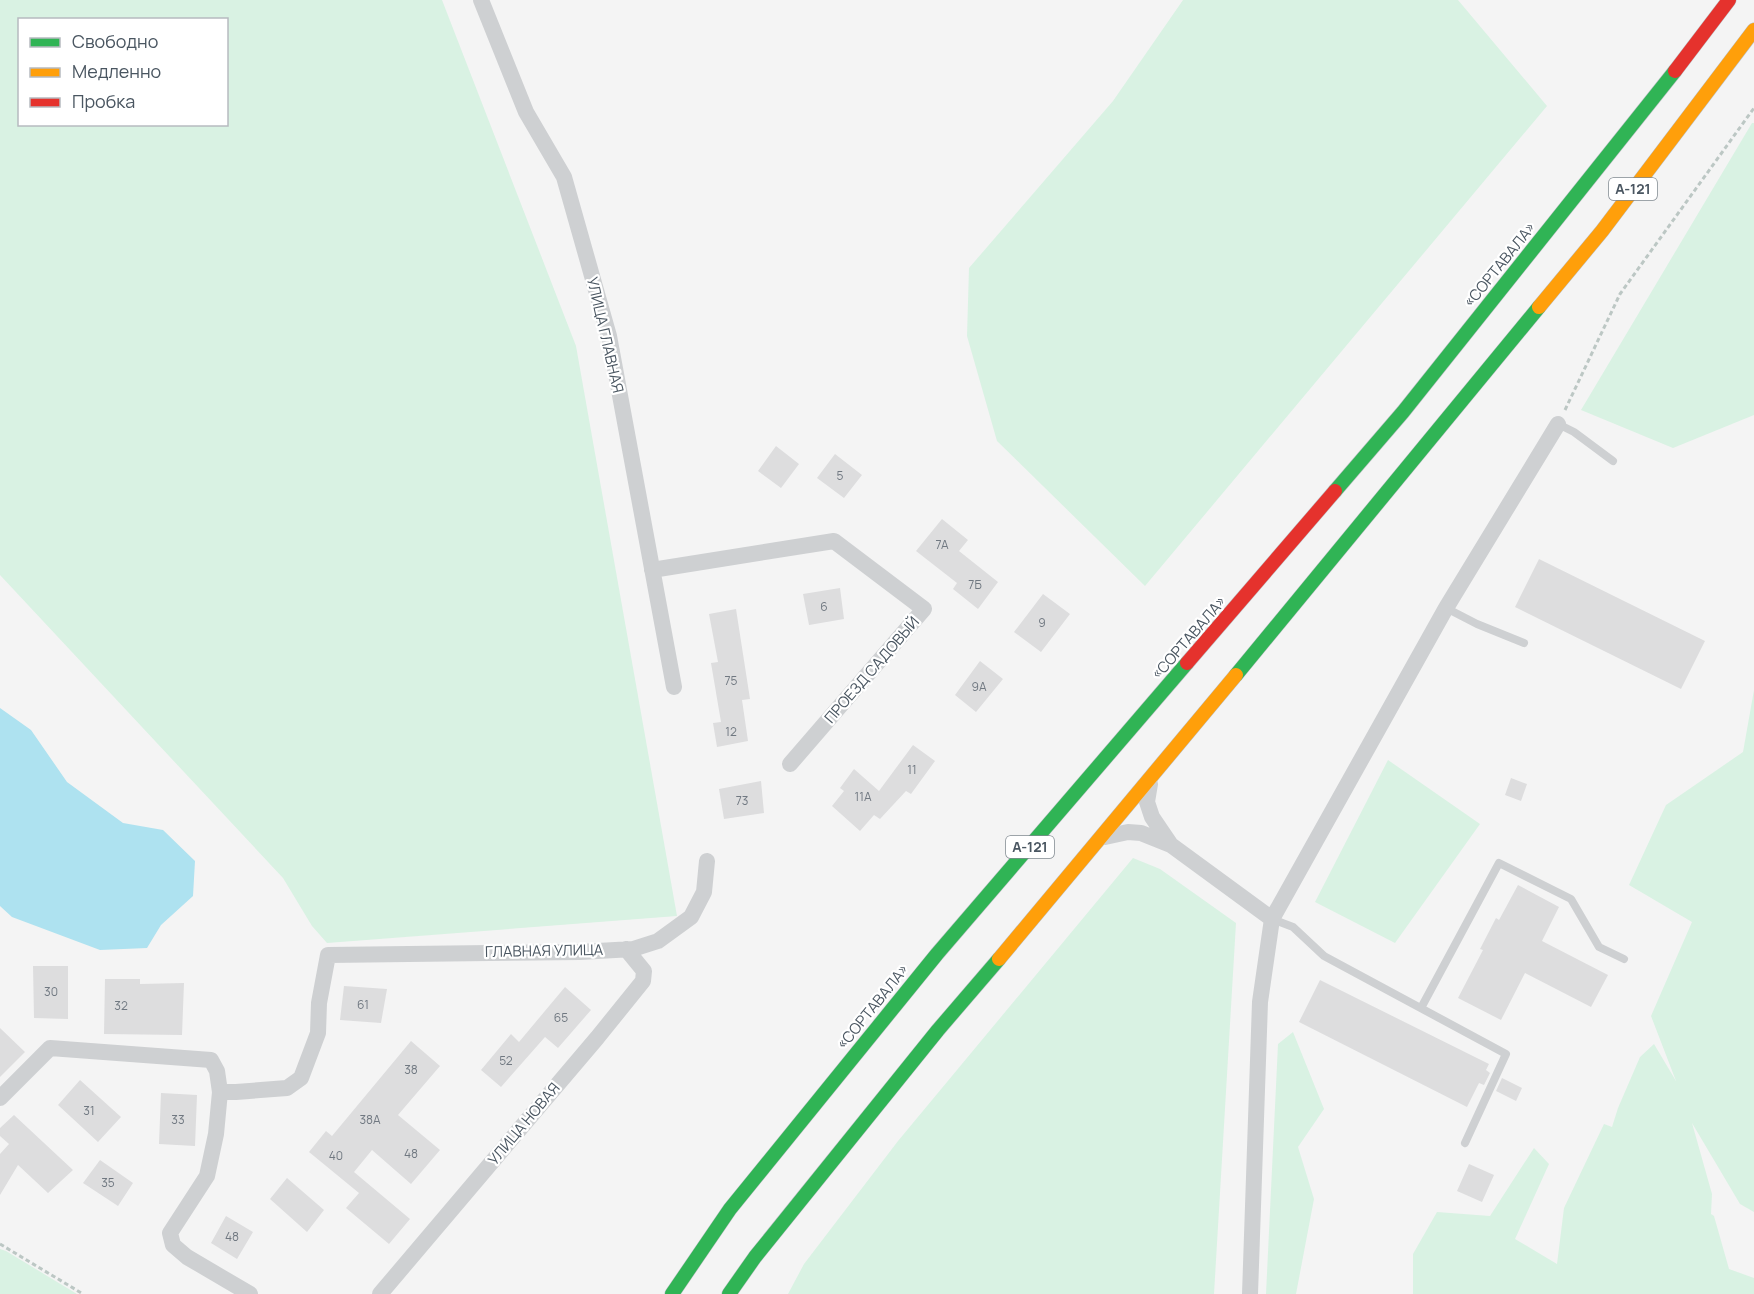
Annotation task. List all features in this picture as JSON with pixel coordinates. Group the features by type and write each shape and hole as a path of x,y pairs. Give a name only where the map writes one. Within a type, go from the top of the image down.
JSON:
{"highway":[{"name":"«СОРТАВАЛА»","path":"672,1294 730,1209 937,954 1398,419 1699,41 1728,0"},
{"name":"А-121","path":"729,1294 755,1257 938,1030 1152,777 1602,231 1754,30"}],"street":[{"name":"УЛИЦА ГЛАВНАЯ","path":"481,0 526,112 564,177 609,336 674,687"},
{"path":"1250,1294 1260,1002 1272,919 1446,608 1558,424"},
{"name":"ПРОЕЗД САДОВЫЙ","path":"652,570 834,541 924,609 790,764"},
{"path":"1152,777 1147,802 1152,817 1171,845"},
{"path":"1101,838 1128,832 1141,833 1171,845 1272,919"},
{"name":"ГЛАВНАЯ УЛИЦА","path":"220,1092 287,1088 301,1078 318,1033 319,1003 328,955 580,952 626,949 658,942 691,917 705,892 707,861"},
{"name":"УЛИЦА НОВАЯ","path":"380,1294 643,981 644,970 626,949"},
{"path":"0,1098 50,1048 211,1060 217,1071 220,1092 216,1134 207,1176 170,1233 173,1245 187,1257 250,1294"}],"lane":[{"path":"1558,424 1574,432 1613,461"},
{"path":"1446,608 1477,624 1524,643"},
{"path":"1421,1008 1498,863 1571,899 1599,947 1624,959"},
{"path":"1272,919 1293,927 1324,957 1506,1054 1465,1143"}],"path":[{"path":"1558,424 1620,294 1754,108"},
{"path":"0,1244 83,1294"}],"green space":[{"path":"0,0 442,0 576,346 677,916 327,943 312,926 283,878 0,575"},
{"path":"1183,0 1458,0 1547,106 1145,586 997,441 967,336 969,268 1113,101"},
{"path":"1754,123 1754,415 1673,448 1581,410"},
{"path":"1754,690 1754,1212 1740,1204 1692,1123 1712,1194 1711,1214 1714,1216 1729,1269 1754,1278 1754,1294 1413,1294 1413,1254 1437,1212 1490,1216 1534,1148 1549,1164 1515,1239 1557,1264 1564,1208 1604,1124 1612,1127 1640,1057 1654,1044 1676,1081 1651,1016 1692,922 1629,885 1666,805 1743,752"},
{"path":"1388,760 1480,824 1395,943 1315,902"},
{"path":"1133,858 1160,869 1236,923 1214,1294 788,1294 804,1264 898,1141"},
{"path":"1293,1032 1324,1109 1298,1147 1314,1199 1296,1294 1266,1294 1278,1044"},
{"path":"0,1249 6,1251 77,1294 0,1294"}],"water":[{"path":"0,708 31,730 67,782 123,823 163,830 195,861 193,896 161,925 147,948 100,950 12,917 0,906"}],"building":[{"path":"776,446 799,464 781,488 758,471"},
{"path":"835,454 862,475 844,498 817,478"},
{"path":"942,519 968,540 959,551 998,582 978,609 953,589 957,583 916,551"},
{"path":"1539,559 1705,641 1681,689 1515,607"},
{"path":"840,588 844,619 809,625 803,594"},
{"path":"1043,594 1070,614 1041,652 1014,632"},
{"path":"736,609 750,699 742,700 748,741 717,747 713,723 721,722 711,663 718,662 709,614"},
{"path":"980,661 1003,679 976,712 955,695"},
{"path":"913,745 935,761 911,794 906,791 880,819 874,815 860,831 832,806 844,791 840,788 854,769 879,791"},
{"path":"1511,778 1527,784 1521,801 1505,795"},
{"path":"761,781 764,813 724,819 719,789"},
{"path":"1518,885 1559,907 1542,941 1608,975 1591,1007 1525,973 1501,1020 1458,998 1483,950 1480,949 1496,918 1499,920"},
{"path":"33,966 68,966 68,1019 34,1018"},
{"path":"105,979 140,979 140,984 184,983 182,1035 104,1034"},
{"path":"1320,980 1489,1064 1486,1070 1490,1073 1484,1085 1479,1083 1467,1107 1299,1022"},
{"path":"344,986 387,989 381,1023 340,1020"},
{"path":"565,987 591,1010 558,1048 545,1037 501,1087 481,1070 511,1034 519,1042"},
{"path":"0,1028 25,1052 0,1077"},
{"path":"411,1041 440,1066 398,1115 440,1150 411,1184 372,1150 354,1172 410,1219 389,1244 346,1208 359,1193 309,1152 326,1131 332,1136"},
{"path":"1502,1078 1522,1088 1516,1101 1496,1091"},
{"path":"80,1080 121,1117 98,1142 58,1105"},
{"path":"161,1093 197,1095 195,1146 159,1144"},
{"path":"14,1115 73,1170 48,1193 18,1165 0,1195 0,1154 9,1144 0,1136 0,1128"},
{"path":"100,1160 133,1183 118,1206 83,1183"},
{"path":"1469,1164 1494,1175 1482,1202 1457,1191"},
{"path":"287,1178 324,1210 307,1232 270,1199"},
{"path":"226,1216 253,1232 237,1259 211,1243"}],"traffic: fast":[{"path":"1335,491 1403,412 1675,71"},
{"path":"1236,675 1539,307"},
{"path":"672,1294 730,1209 937,954 1187,663"},
{"path":"729,1294 755,1257 938,1030 999,959"}],"traffic: slow":[{"path":"1539,307 1602,231 1754,30"},
{"path":"999,959 1236,675"}],"traffic: jam":[{"path":"1675,71 1729,0"},
{"path":"1187,663 1335,491"}]}
